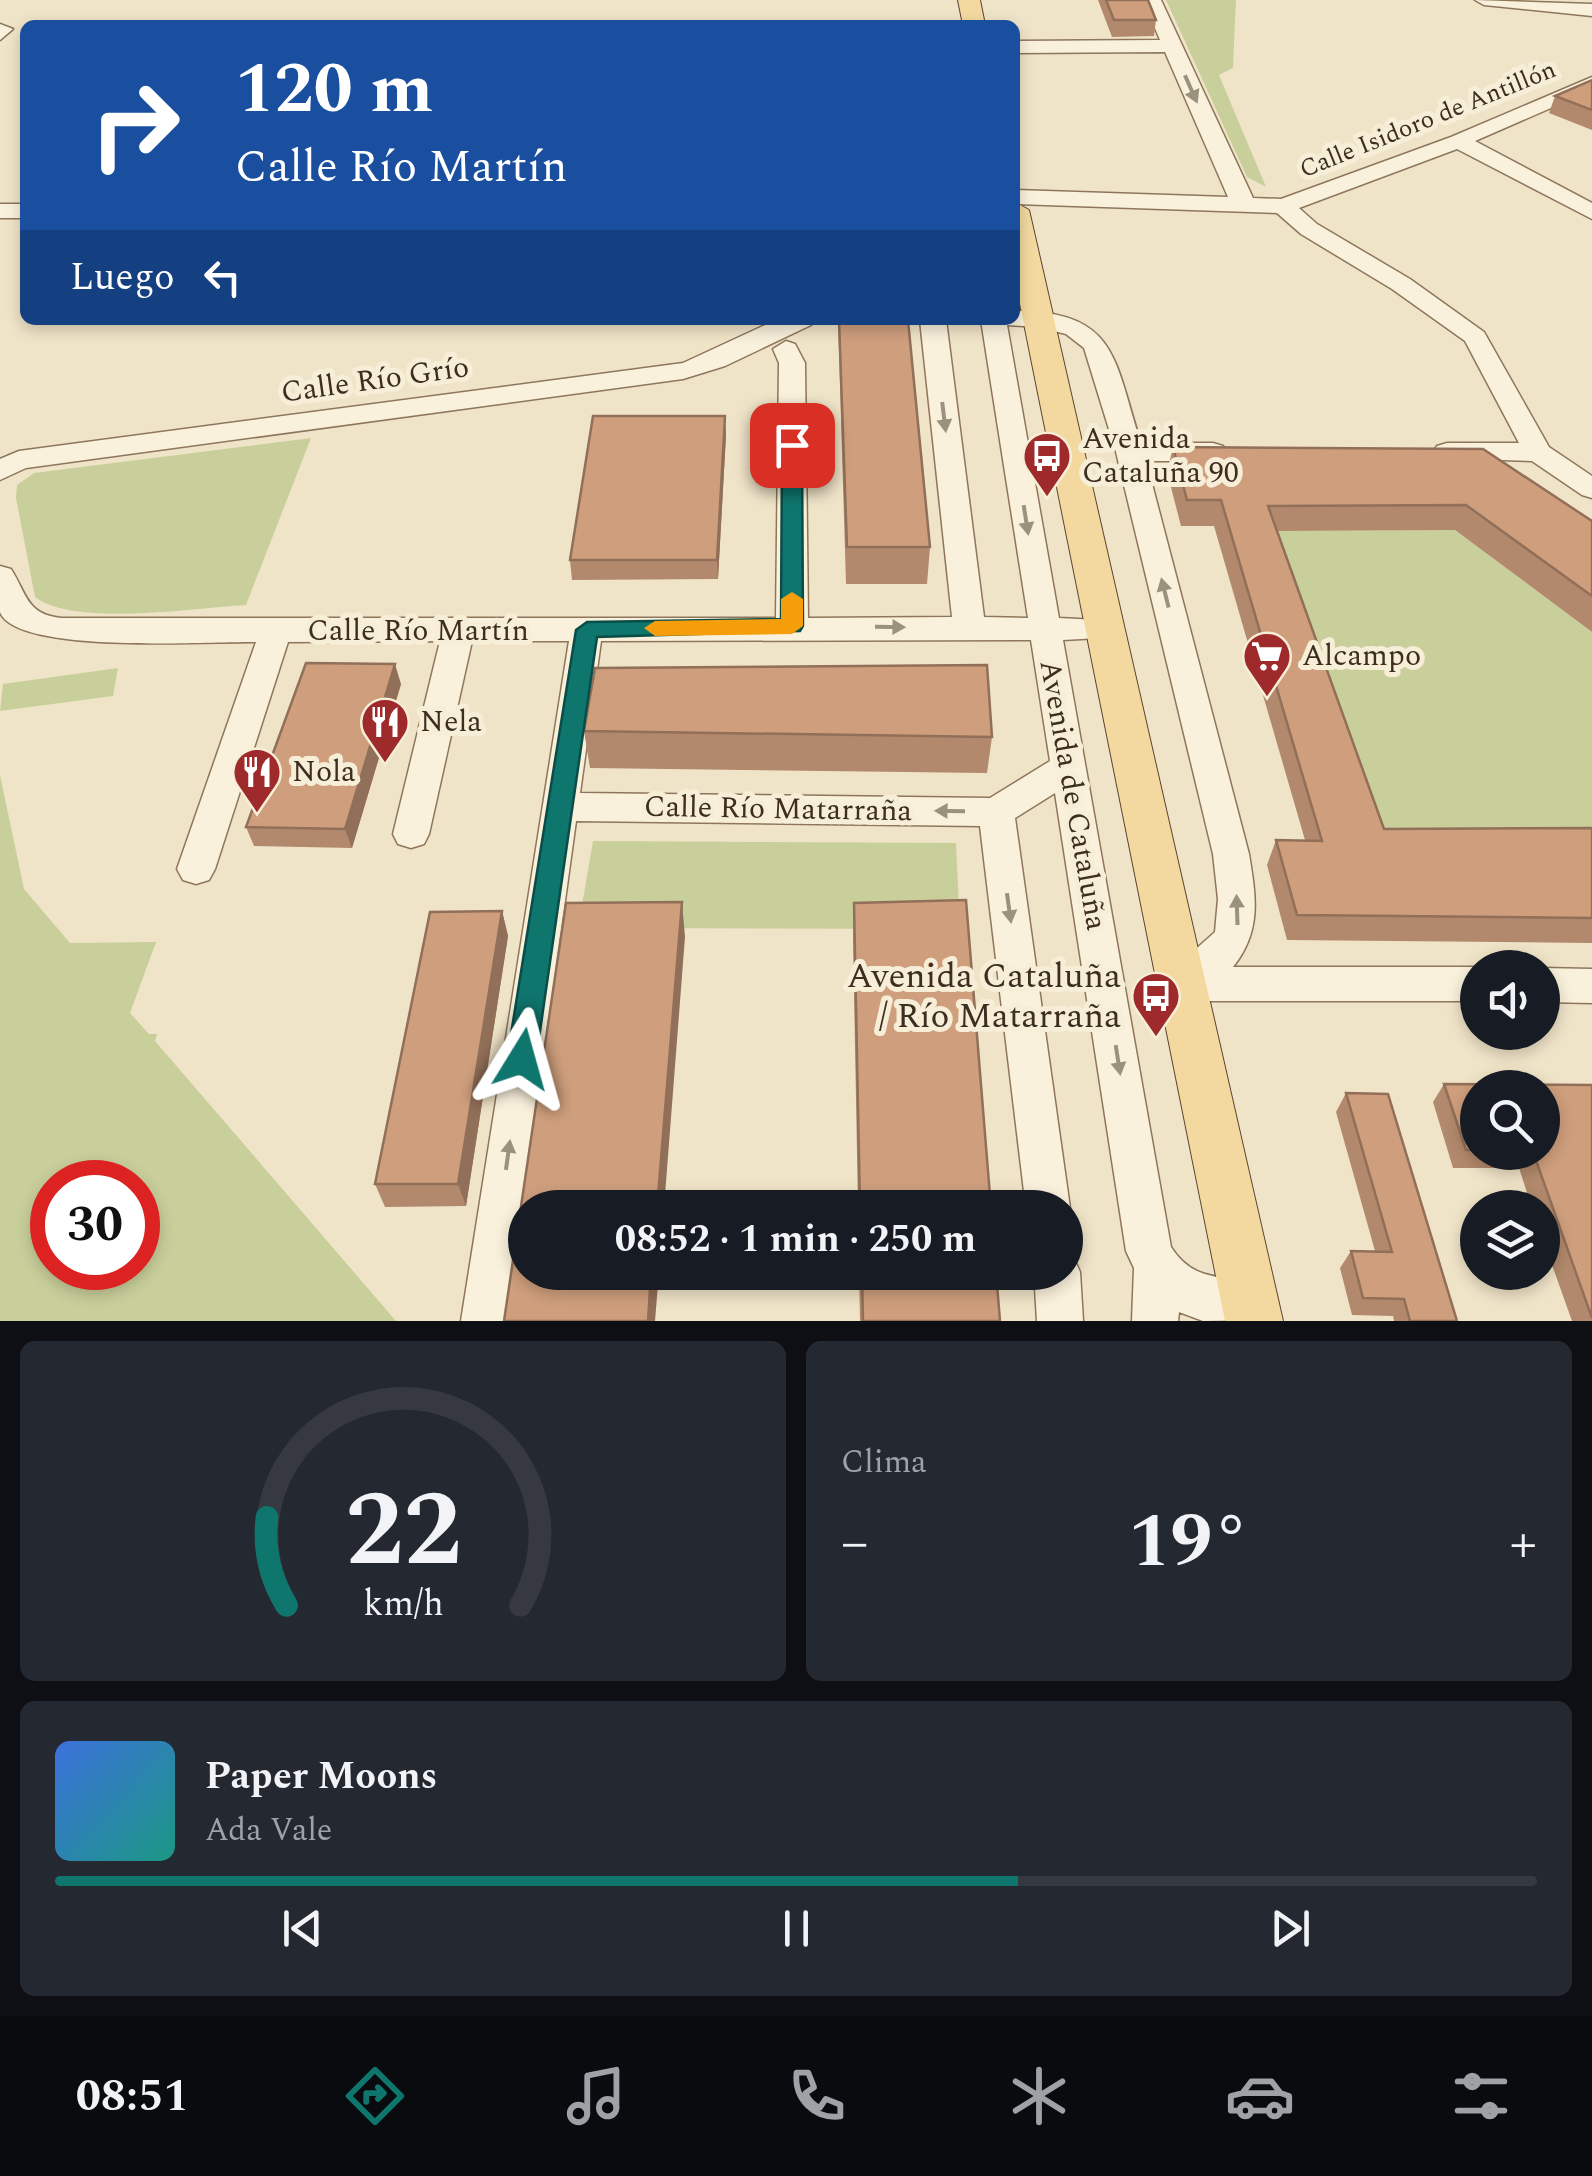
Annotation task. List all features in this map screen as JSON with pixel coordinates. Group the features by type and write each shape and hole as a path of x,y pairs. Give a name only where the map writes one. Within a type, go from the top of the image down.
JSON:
{"main road":[{"name":"Avenida de Cataluña","path":"1020,255 1027,319 1106,629 1184,984 1249,1315"}],"street":[{"path":"1152,0 1242,204"},
{"path":"1484,0 1592,10"},
{"path":"1020,46 1172,46"},
{"name":"Calle Isidoro de Antillón","path":"1283,206 1458,142 1588,88"},
{"path":"1458,142 1592,212"},
{"path":"1020,197 1283,206 1309,228 1401,284 1475,337 1538,452 1592,489"},
{"path":"1027,319 1076,329 1096,345 1130,452 1230,854 1238,902 1237,930 1230,946 1184,984"},
{"name":"Calle Río Grío","path":"9,465 683,371 742,349 788,325"},
{"path":"792,626 789,356 798,332 814,325"},
{"path":"934,325 969,628"},
{"name":"Avenida de Cataluña","path":"995,325 1148,1251 1169,1284 1188,1296 1249,1315"},
{"name":"Calle Río Grío","path":"742,349 789,356"},
{"path":"1130,452 1246,452"},
{"path":"1421,452 1538,452"},
{"name":"Calle Río Martín","path":"0,576 10,609 34,626 275,632 792,626 1106,629"},
{"path":"484,1321 587,630"},
{"path":"411,834 458,631"},
{"path":"196,869 275,632"},
{"path":"1046,1190 996,812 1070,766"},
{"name":"Calle Río Matarraña","path":"559,807 996,812"},
{"path":"1184,984 1460,984"},
{"path":"1560,985 1592,986"},
{"name":"Avenida de Cataluña","path":"1155,1321 1156,1269"},
{"path":"1058,1290 1060,1321"}],"green space":[{"path":"1166,0 1236,0 1233,68 1219,75 1266,187 1247,177"},
{"path":"311,438 246,605 105,614 53,606 35,597 16,498 17,485 34,473"},
{"path":"1455,530 1592,632 1592,854 1373,855 1261,531"},
{"path":"118,668 113,696 0,711 3,684"},
{"path":"0,775 24,889 70,943 156,942 130,1013 149,1034 157,1034 155,1041 396,1321 0,1321"},
{"path":"593,841 956,843 960,929 578,928"}],"building":[{"path":"1106,0 1148,0 1156,20 1114,20"},
{"path":"1592,80 1592,110 1555,96"},
{"path":"839,325 908,325 930,547 847,547"},
{"path":"593,416 725,416 717,560 570,560"},
{"path":"1173,447 1483,449 1592,521 1592,596 1466,505 1268,506 1384,829 1592,828 1592,918 1297,915 1276,840 1322,841 1221,500 1187,500"},
{"path":"306,663 395,664 345,829 246,827"},
{"path":"987,665 992,737 584,731 595,668"},
{"path":"966,900 990,1190 860,1190 854,903"},
{"path":"682,902 658,1190 523,1190 566,903"},
{"path":"502,911 458,1184 375,1184 430,912"},
{"path":"1444,1084 1460,1084 1460,1132"},
{"path":"1560,1085 1592,1085 1592,1318 1560,1228 1560,1190 1547,1190 1539,1170 1560,1170"},
{"path":"1346,1093 1388,1094 1457,1321 1410,1321 1404,1299 1363,1298 1351,1251 1392,1252"},
{"path":"509,1290 650,1290 648,1321 504,1321"},
{"path":"862,1290 997,1290 1000,1321 863,1321"}],"slow traffic":[{"path":"655,628 792,626 792,599"}],"place":[{"name":"Avenida Cataluña 90","path":"1047,498"},
{"name":"Alcampo","path":"1267,698"},
{"name":"Nela","path":"385,764"},
{"name":"Nola","path":"257,814"},
{"name":"Avenida Cataluña / Río Matarraña","path":"1156,1038"}],"route":[{"path":"522,1059 587,630 792,626 792,445"}]}
